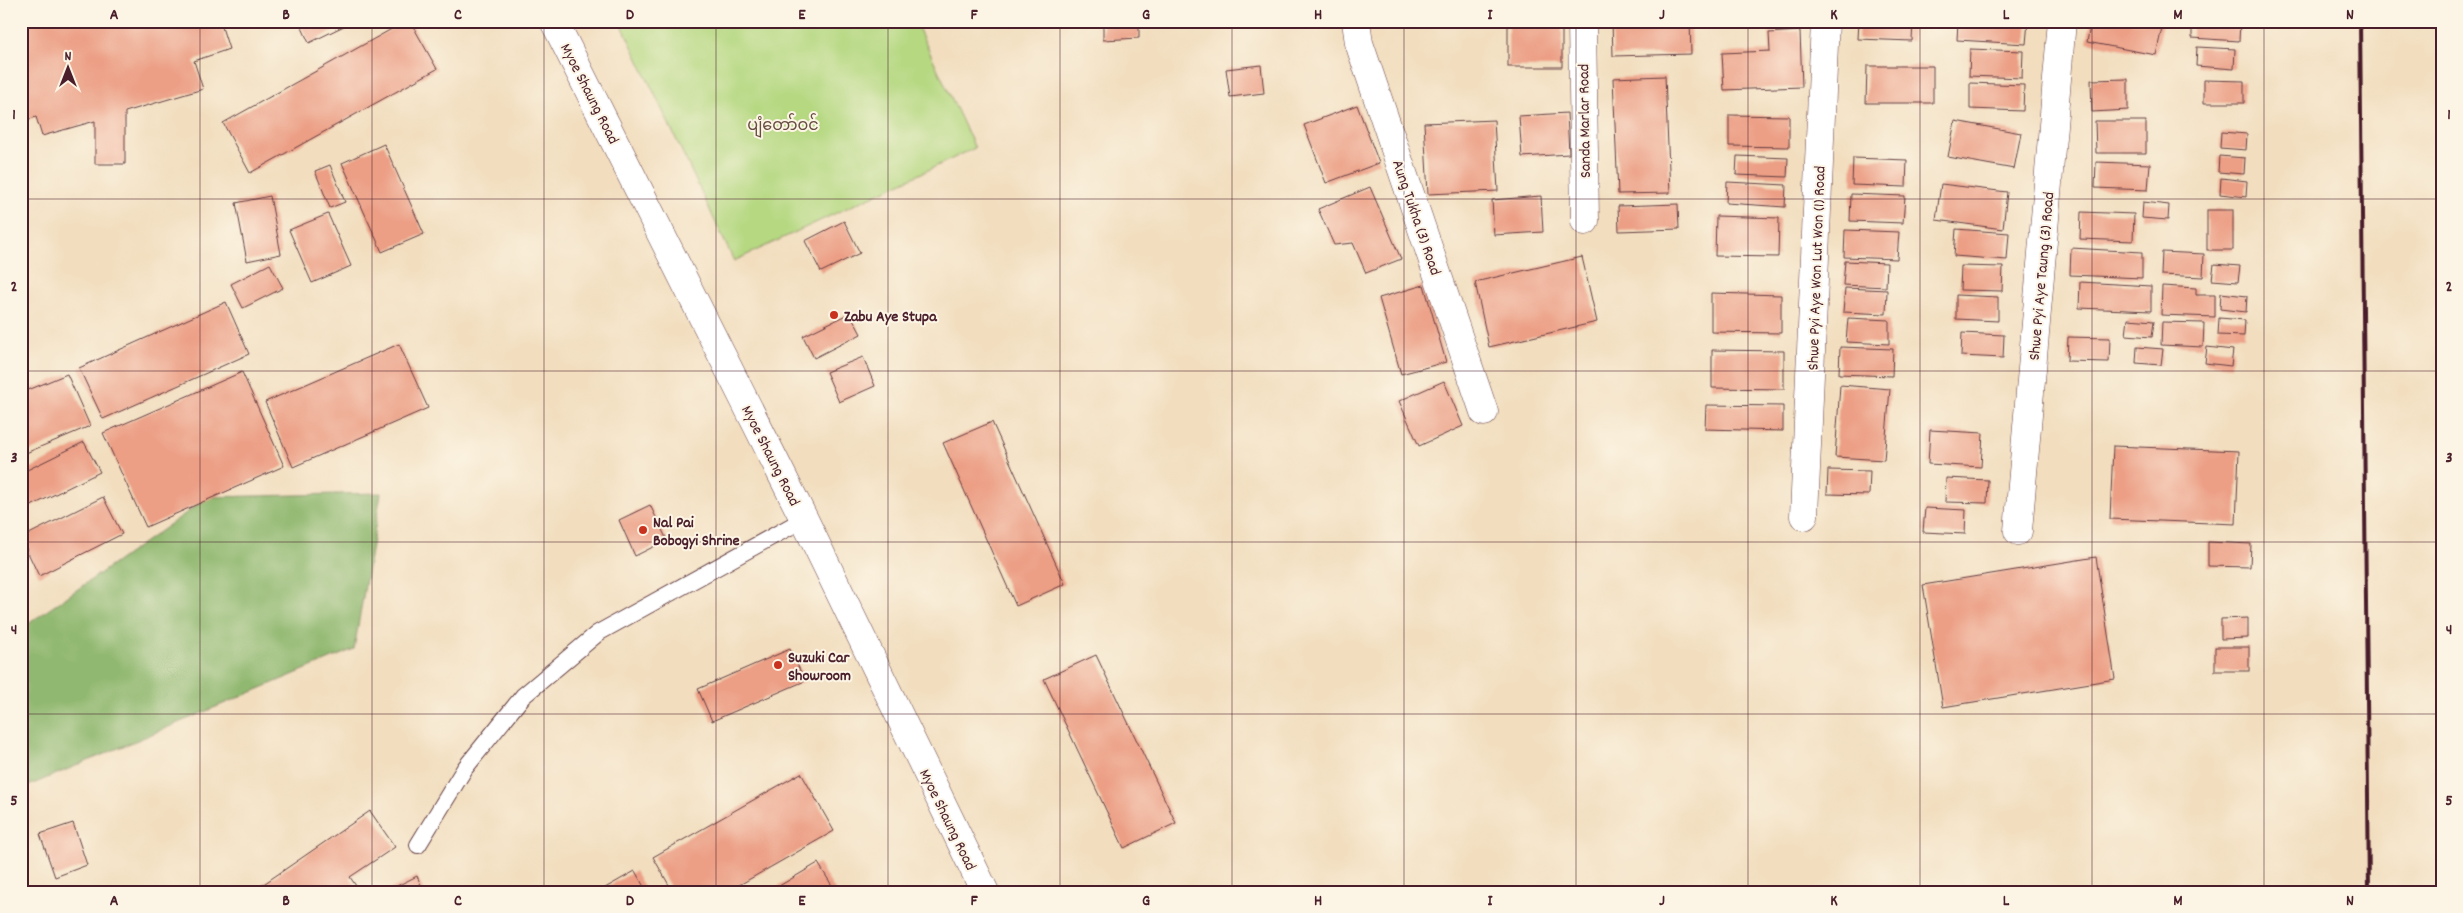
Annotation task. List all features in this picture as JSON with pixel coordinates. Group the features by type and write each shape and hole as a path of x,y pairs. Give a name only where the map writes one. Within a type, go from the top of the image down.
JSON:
{"main road":[{"name":"Myoe Shaung Road","path":"554,21 804,519 984,892"},
{"name":"Aung Tukha (3) Road","path":"1356,21 1359,43 1484,412"},
{"name":"Sanda Marlar Road","path":"1582,21 1585,222"},
{"name":"Shwe Pyi Aye Won Lut Won (1) Road","path":"1804,516 1825,21"},
{"name":"Shwe Pyi Aye Taung (3) Road","path":"2018,531 2062,21"}],"lane":[{"path":"418,845 465,768 523,696 598,633 804,519"}],"green space":[{"name":"ပျံတော်ဝင်","path":"620,21 915,21 975,148 734,261"},
{"path":"381,493 354,649 21,789 21,629 209,497"}],"building":[{"path":"35,21 220,21 229,49 194,61 203,89 125,112 125,164 95,164 95,121 42,136 36,117 21,122 21,25"},
{"path":"299,21 354,21 309,43"},
{"path":"406,21 410,21 437,69 250,173 223,123"},
{"path":"1103,21 1139,21 1139,38 1103,40"},
{"path":"1508,21 1562,21 1562,67 1508,67"},
{"path":"1612,21 1690,21 1691,54 1613,56"},
{"path":"1859,21 1913,21 1912,41 1858,39"},
{"path":"1958,21 2028,21 2026,44 1957,40"},
{"path":"2091,21 2163,23 2156,55 2087,42"},
{"path":"2192,21 2240,21 2239,41 2192,38"},
{"path":"1800,31 1802,87 1724,90 1722,53 1770,51 1769,33"},
{"path":"2197,47 2235,49 2234,69 2196,66"},
{"path":"1970,49 2023,51 2022,78 1969,76"},
{"path":"1261,65 1264,93 1230,97 1226,69"},
{"path":"1867,66 1933,66 1933,103 1866,103"},
{"path":"1665,76 1670,193 1618,194 1613,78"},
{"path":"2128,79 2128,110 2092,112 2091,80"},
{"path":"2204,80 2244,81 2244,103 2204,103"},
{"path":"1970,83 2024,85 2023,111 1970,109"},
{"path":"1357,105 1379,163 1326,183 1304,125"},
{"path":"1567,113 1569,154 1522,157 1519,116"},
{"path":"1729,115 1789,116 1789,147 1729,146"},
{"path":"1494,120 1498,191 1428,194 1424,123"},
{"path":"1955,121 2021,133 2014,169 1948,157"},
{"path":"2095,121 2146,121 2146,153 2096,153"},
{"path":"2221,132 2247,134 2246,150 2220,148"},
{"path":"384,144 424,234 382,252 342,163"},
{"path":"1737,156 1788,158 1787,177 1736,175"},
{"path":"2219,156 2245,158 2244,174 2218,172"},
{"path":"1853,158 1907,160 1906,187 1852,185"},
{"path":"2096,162 2150,164 2148,190 2095,188"},
{"path":"330,165 345,202 330,208 315,171"},
{"path":"2221,178 2247,181 2246,197 2220,194"},
{"path":"1727,182 1786,185 1785,207 1726,203"},
{"path":"1941,184 2007,192 2003,229 1936,220"},
{"path":"1370,187 1401,259 1366,273 1353,243 1334,245 1318,209"},
{"path":"1851,194 1905,196 1903,223 1850,221"},
{"path":"270,196 281,254 247,261 236,203"},
{"path":"1541,196 1543,232 1494,235 1492,200"},
{"path":"2143,202 2169,205 2168,220 2142,218"},
{"path":"1678,204 1679,229 1619,231 1618,206"},
{"path":"2207,210 2233,210 2233,250 2207,250"},
{"path":"2081,212 2134,214 2133,241 2080,239"},
{"path":"328,214 351,266 312,283 289,230"},
{"path":"1716,216 1779,218 1778,257 1715,256"},
{"path":"844,221 860,253 821,272 805,241"},
{"path":"1956,229 2009,233 2007,260 1954,256"},
{"path":"1845,230 1899,232 1897,259 1844,257"},
{"path":"2071,248 2142,252 2142,278 2070,275"},
{"path":"2162,252 2204,254 2203,277 2161,275"},
{"path":"1582,257 1597,322 1489,347 1475,282"},
{"path":"1845,261 1887,263 1886,287 1843,285"},
{"path":"270,264 283,288 243,308 231,284"},
{"path":"2214,264 2240,266 2238,282 2212,280"},
{"path":"1961,266 2003,267 2002,291 1960,290"},
{"path":"2080,282 2151,286 2151,311 2079,308"},
{"path":"1424,285 1446,362 1401,374 1379,298"},
{"path":"2162,286 2196,288 2196,295 2215,295 2215,317 2161,315"},
{"path":"1845,288 1887,290 1886,314 1843,312"},
{"path":"1711,293 1781,295 1781,333 1711,332"},
{"path":"2221,293 2247,296 2246,312 2220,309"},
{"path":"1956,295 1998,297 1998,321 1956,319"},
{"path":"226,302 249,354 103,419 79,368"},
{"path":"850,313 861,334 814,358 803,336"},
{"path":"1848,318 1889,320 1889,344 1846,342"},
{"path":"2219,318 2245,320 2244,336 2218,335"},
{"path":"2128,319 2154,321 2152,337 2126,335"},
{"path":"2162,322 2204,323 2203,347 2161,345"},
{"path":"1962,333 2004,335 2003,358 1961,356"},
{"path":"2068,337 2110,338 2109,362 2067,361"},
{"path":"399,344 428,408 293,467 265,402"},
{"path":"1840,347 1893,349 1892,376 1839,374"},
{"path":"2137,347 2163,349 2161,365 2136,363"},
{"path":"2207,347 2233,350 2231,366 2205,363"},
{"path":"1712,350 1784,351 1784,389 1712,388"},
{"path":"863,357 875,386 839,402 826,372"},
{"path":"242,372 284,466 146,527 103,433"},
{"path":"67,374 90,426 21,455 21,393"},
{"path":"1444,381 1463,426 1419,446 1399,401"},
{"path":"1840,385 1890,389 1884,460 1835,457"},
{"path":"1706,405 1783,406 1783,431 1705,429"},
{"path":"992,422 1065,584 1016,606 943,443"},
{"path":"1930,430 1983,433 1981,467 1928,464"},
{"path":"84,442 100,472 25,509 21,502 21,473"},
{"path":"2113,446 2239,451 2236,524 2110,519"},
{"path":"1828,470 1870,471 1869,495 1827,494"},
{"path":"1946,478 1988,480 1987,503 1945,502"},
{"path":"103,497 122,534 39,576 21,538"},
{"name":"Nal Pai Bobogyi Shrine","path":"650,505 667,540 635,556 619,520"},
{"path":"1925,508 1966,510 1965,534 1923,532"},
{"path":"2208,542 2251,544 2250,567 2208,566"},
{"path":"2096,557 2115,679 1943,707 1923,585"},
{"path":"2248,618 2248,638 2221,639 2221,619"},
{"path":"2215,647 2249,647 2249,671 2215,671"},
{"path":"790,649 805,681 712,721 698,689"},
{"path":"1096,655 1176,823 1124,848 1044,679"},
{"path":"801,773 834,831 727,892 673,892 653,857"},
{"path":"370,811 395,847 350,877 360,892 252,892"},
{"path":"73,823 87,865 55,877 40,834"},
{"path":"818,863 836,892 769,892"},
{"path":"635,871 647,892 598,892"},
{"path":"417,876 424,892 385,892"}],"railway":[{"path":"2360,21 2369,892"}],"place":[{"name":"Zabu Aye Stupa","path":"834,315"},
{"name":"Nal Pai Bobogyi Shrine","path":"643,530"},
{"name":"Suzuki Car Showroom","path":"778,665"}]}
